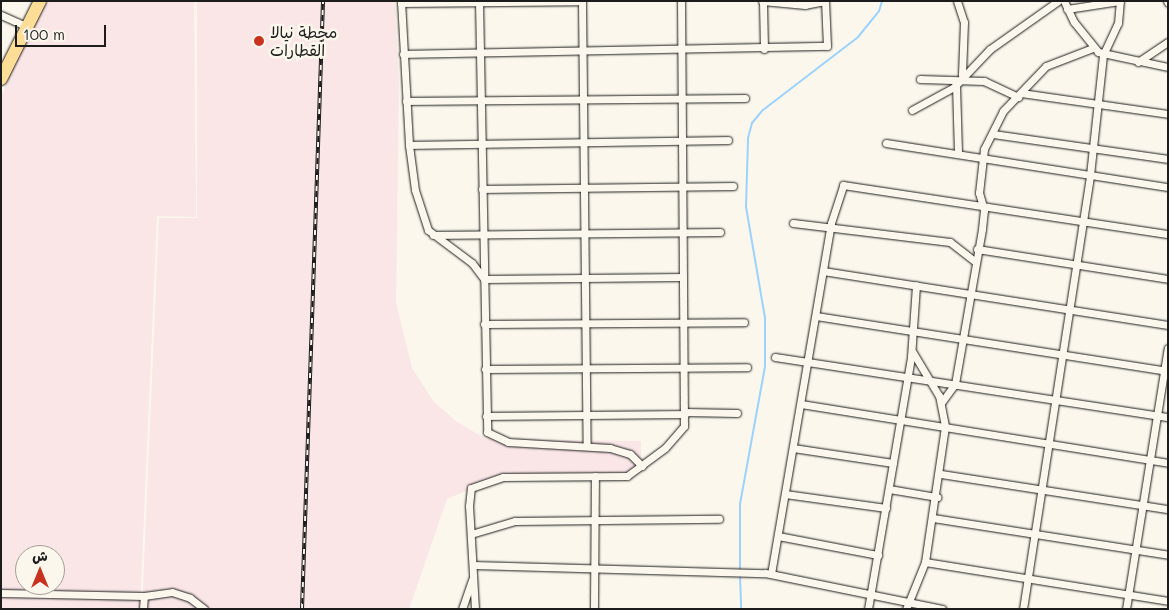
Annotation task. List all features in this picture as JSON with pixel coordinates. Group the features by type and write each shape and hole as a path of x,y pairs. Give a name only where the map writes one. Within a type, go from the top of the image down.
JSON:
{"highway":[{"path":"1,79 32,1"},
{"path":"1,59 40,1"}],"street":[{"path":"484,279 472,263 433,235 422,220 409,145 401,2 580,1 587,444"},
{"path":"475,609 469,494 480,483 515,476 624,476 642,466 680,433 685,413 681,1"},
{"path":"403,54 480,54 764,49 824,47 827,43 824,1 805,5 763,1 764,49"},
{"path":"957,1 964,22 958,80 958,154"},
{"path":"912,110 958,80 1013,31 1058,1"},
{"path":"1064,1 1067,9 1094,48 1103,55 1168,67"},
{"path":"1023,609 1090,175 1100,104 1103,55 1118,23 1120,1 1067,9"},
{"path":"479,2 484,324 488,434 502,442 587,444 624,451 642,466"},
{"path":"1,15 23,24"},
{"path":"1138,62 1168,42"},
{"path":"942,403 955,384 983,205 979,193 982,158 1003,112 1052,62 1094,48"},
{"path":"920,79 988,82 1019,95 1168,114"},
{"path":"406,101 481,97 682,95 745,98"},
{"path":"993,134 1168,159"},
{"path":"409,145 728,140"},
{"path":"886,143 1168,187"},
{"path":"771,574 830,228 839,195 847,184 1168,234"},
{"path":"482,189 734,186"},
{"path":"793,223 950,242 974,260"},
{"path":"433,235 720,232"},
{"path":"977,249 1168,279"},
{"path":"823,271 1168,325"},
{"path":"484,279 684,277"},
{"path":"868,609 912,350 916,285"},
{"path":"816,316 962,337 1166,371"},
{"path":"484,324 744,322"},
{"path":"1126,609 1166,371 1168,348"},
{"path":"906,605 925,562 941,474 945,426 942,403 912,350"},
{"path":"775,357 1168,417"},
{"path":"485,368 747,367"},
{"path":"801,404 1168,463"},
{"path":"486,416 737,413"},
{"path":"793,448 893,463"},
{"path":"941,474 1168,509"},
{"path":"594,609 595,476"},
{"path":"889,489 937,497"},
{"path":"786,494 886,508"},
{"path":"934,518 1168,555"},
{"path":"471,534 510,522 719,520"},
{"path":"778,536 878,555"},
{"path":"925,562 1168,601"},
{"path":"473,565 756,572 871,593 906,605 942,609"},
{"path":"462,609 474,577"},
{"path":"1,593 144,596 181,594 204,609"},
{"path":"143,609 144,596"}],"shaded area":[{"path":"48,1 194,1 196,217 157,216 140,609 1,609 1,97 27,34"},
{"path":"197,1 395,1 399,87 396,303 412,368 434,402 457,422 486,439 641,441 641,472 505,474 447,499 409,609 142,609 159,218 197,218"}],"waterway":[{"path":"740,570 740,504 765,366 765,318 746,207 748,138 752,123 763,110 858,37 879,11 882,1"},
{"path":"740,575 741,609"}],"railway":[{"path":"302,609 323,1"}],"place":[{"name":"محطة نيالا القطارات","path":"259,41"}]}
